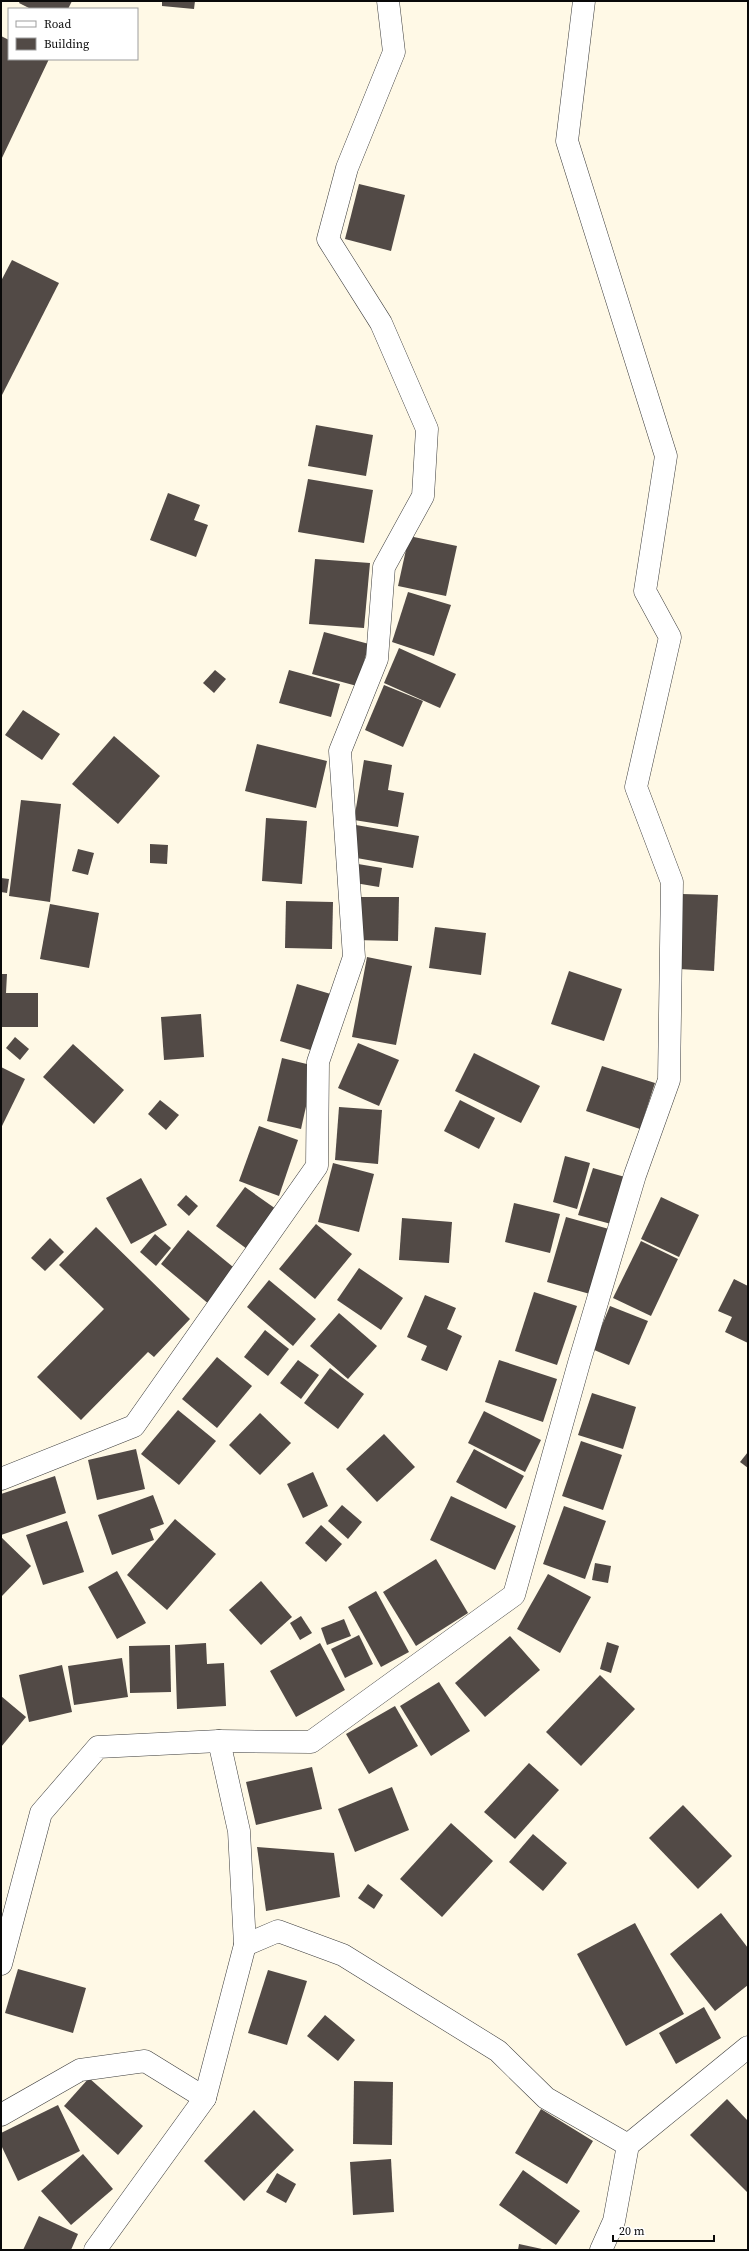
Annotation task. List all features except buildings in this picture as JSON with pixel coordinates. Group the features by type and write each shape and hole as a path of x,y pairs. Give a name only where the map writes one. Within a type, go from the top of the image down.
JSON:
{"street":[{"path":"1,1479 134,1426 317,1166 318,1062 354,957 340,751 377,659 384,567 423,496 427,428 381,323 328,239 347,168 394,52 388,1"},
{"path":"1,1964 41,1813 98,1747 219,1741 311,1742 514,1595 635,1175 669,1080 672,882 636,787 670,637 645,591 666,456 567,141 584,1"},
{"path":"95,2250 205,2098 245,1945 239,1831 219,1741"},
{"path":"245,1945 278,1932 343,1955 498,2051 546,2098 628,2145"},
{"path":"601,2250 614,2221 628,2145 748,2047"},
{"path":"1,2115 80,2070 145,2061 205,2098"}]}
